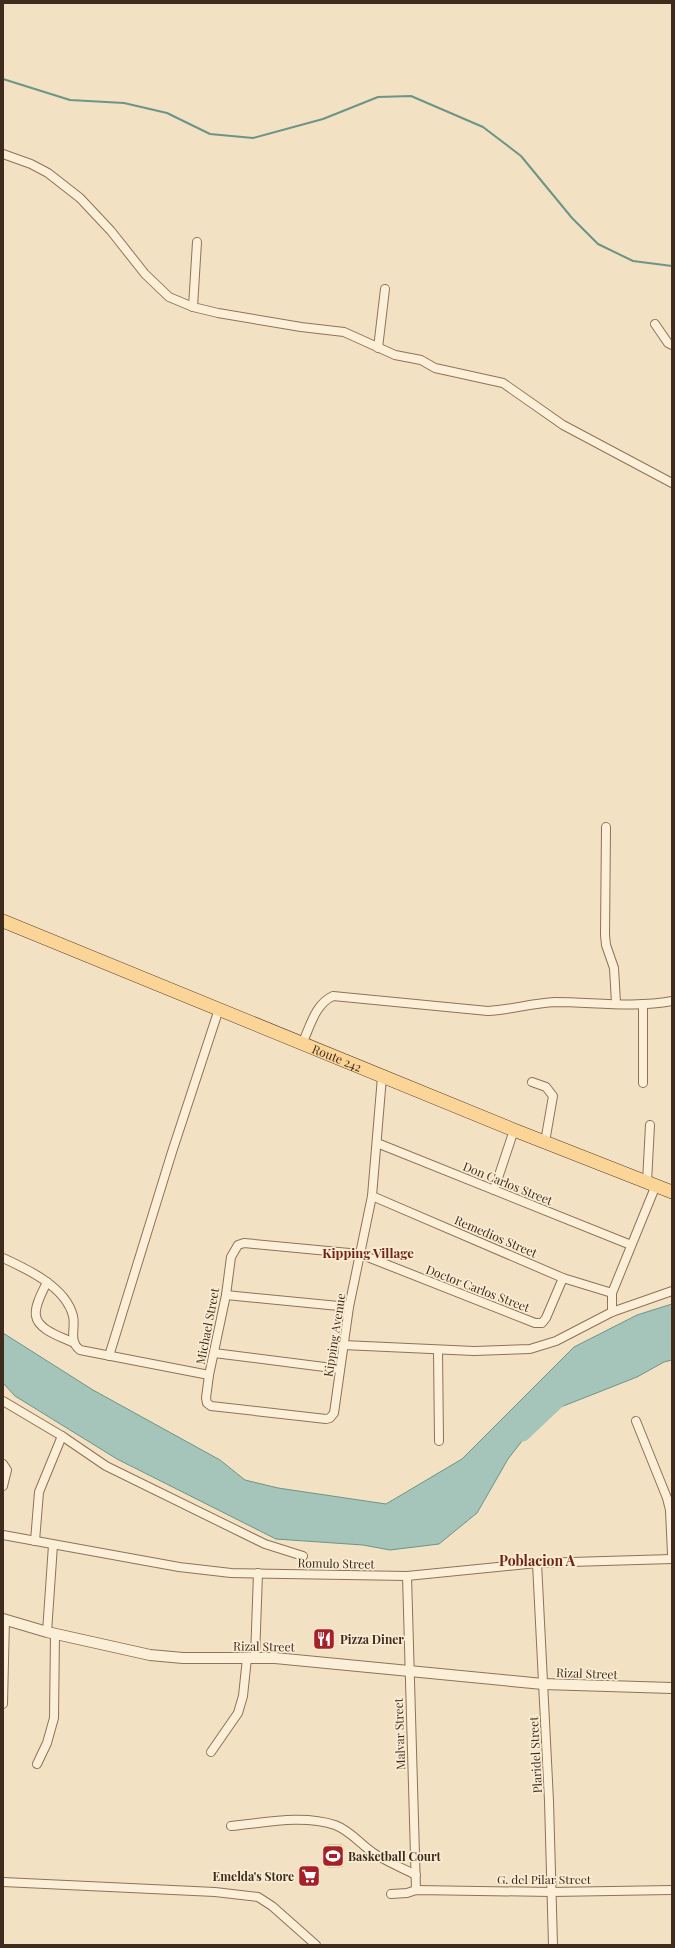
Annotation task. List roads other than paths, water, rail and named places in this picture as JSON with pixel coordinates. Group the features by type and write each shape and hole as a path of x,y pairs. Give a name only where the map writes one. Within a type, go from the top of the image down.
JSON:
{"main road":[{"name":"Route 242","path":"3,921 382,1077 672,1192"}],"street":[{"path":"3,154 31,164 65,184 95,213 169,298 193,307 276,323 352,334 395,355 421,360 435,368 507,385 563,425 672,483"},
{"path":"193,307 197,242"},
{"path":"378,348 385,289"},
{"path":"655,324 668,343 672,345"},
{"path":"606,827 605,935 606,945 614,968 616,1003"},
{"path":"302,1044 320,1006 325,999 333,996 488,1011 509,1010 553,1002 643,1004 672,1001"},
{"path":"643,1004 643,1083"},
{"path":"110,1356 172,1152 219,1009"},
{"path":"377,1143 382,1077"},
{"path":"532,1082 546,1088 553,1096 545,1142"},
{"path":"612,1312 612,1293 651,1183 650,1125"},
{"path":"494,1190 514,1130"},
{"name":"Don Carlos Street","path":"377,1143 630,1245"},
{"name":"Kipping Avenue","path":"211,1406 330,1418 334,1413 349,1307 372,1196 377,1143"},
{"name":"Remedios Street","path":"372,1196 563,1278 612,1293"},
{"name":"Doctor Carlos Street","path":"234,1249 238,1244 244,1243 360,1254 535,1323 542,1323 546,1318 563,1278"},
{"name":"Michael Street","path":"211,1406 207,1403 206,1398 209,1375 226,1295 230,1257 234,1249"},
{"path":"3,1258 41,1277 55,1288 70,1307 74,1324 74,1343"},
{"path":"47,1282 36,1309 36,1316 40,1324 53,1333 74,1343 80,1350 209,1375"},
{"path":"343,1345 438,1350 498,1351 530,1349 556,1341 612,1312 672,1291"},
{"path":"226,1295 349,1307"},
{"path":"438,1350 438,1441"},
{"path":"214,1353 340,1369"},
{"path":"3,1401 62,1436 106,1466 265,1544 302,1556"},
{"path":"636,1421 667,1498 670,1510 672,1554"},
{"path":"35,1541 39,1492 62,1436"},
{"path":"3,1464 7,1470 3,1486"},
{"name":"Romulo Street","path":"3,1535 179,1567 231,1573 258,1574 407,1576 537,1563 672,1559"},
{"path":"37,1764 47,1743 54,1718 51,1633 53,1545"},
{"name":"Plaridel Street","path":"537,1563 549,1801 553,1945"},
{"path":"211,1752 238,1713 243,1696 251,1658 258,1574"},
{"name":"Malvar Street","path":"407,1576 416,1890"},
{"path":"3,1704 4,1619"},
{"name":"Rizal Street","path":"4,1619 51,1633 150,1656 183,1658 275,1658 543,1684 672,1688"},
{"path":"231,1826 292,1820 314,1821 334,1825 347,1831 374,1853 416,1875"},
{"path":"3,1882 214,1892 258,1898 272,1906 316,1945"},
{"name":"G. del Pilar Street","path":"391,1894 407,1894 416,1890 551,1892 672,1890"}],"water":[{"path":"672,1304 672,1360 664,1362 637,1377 543,1414 508,1459 477,1513 439,1544 390,1550 363,1545 276,1539 117,1459 15,1396 3,1383 3,1333 93,1390 220,1460 245,1480 278,1488 386,1504 462,1459 574,1347 637,1315"}],"waterway":[{"path":"3,79 70,100 124,103 167,113 210,134 253,138 323,119 378,97 411,96 483,127 521,156 572,218 598,244 633,261 672,266"},
{"path":"523,1435 560,1400"}],"place":[{"name":"Pizza Diner","path":"324,1639"},
{"name":"Basketball Court","path":"333,1856"},
{"name":"Emelda's Store","path":"309,1876"}],"district":[{"name":"Kipping Village","path":"368,1252"},
{"name":"Poblacion A","path":"537,1560"}]}
